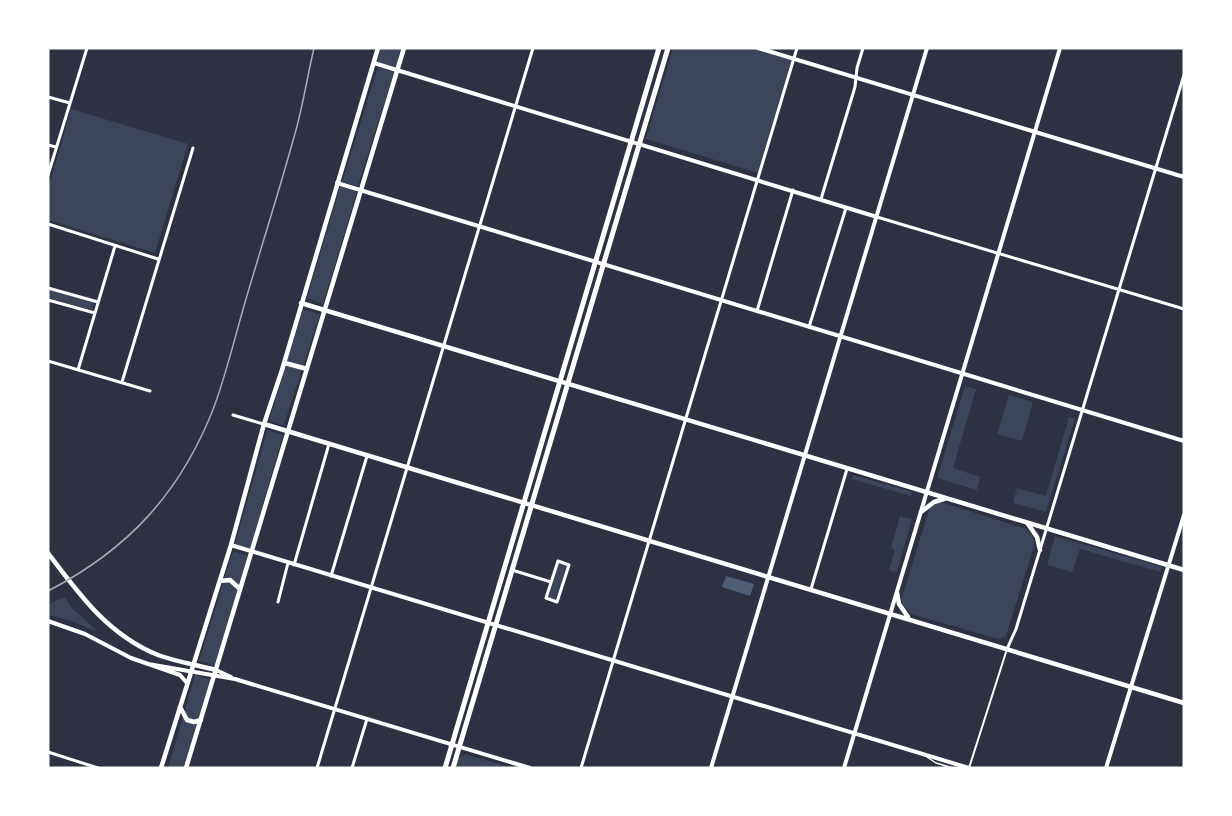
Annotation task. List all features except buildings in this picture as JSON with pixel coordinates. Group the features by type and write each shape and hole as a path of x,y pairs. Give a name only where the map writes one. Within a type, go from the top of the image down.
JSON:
{"main road":[{"path":"161,768 231,545 264,424 285,363 378,48"},
{"path":"186,768 404,48"},
{"path":"445,768 659,48"},
{"path":"453,768 668,48"},
{"path":"301,303 1184,570"},
{"path":"285,363 306,369"},
{"path":"264,424 1184,703"},
{"path":"921,512 934,502 948,499"},
{"path":"1026,522 1037,537 1040,550"},
{"path":"48,553 102,620 130,641 159,655 216,670"},
{"path":"220,581 233,582 240,589"},
{"path":"897,593 902,609 910,619"},
{"path":"180,707 187,720 194,722 201,720"}],"street":[{"path":"48,175 87,48"},
{"path":"317,768 533,48"},
{"path":"758,48 1184,177"},
{"path":"581,768 797,48"},
{"path":"821,199 863,48"},
{"path":"711,768 927,48"},
{"path":"844,768 1060,48"},
{"path":"374,63 1184,309"},
{"path":"231,545 969,768 1007,649 1014,635 1184,75"},
{"path":"48,97 70,103"},
{"path":"48,145 56,147"},
{"path":"122,382 193,148"},
{"path":"337,183 1184,441"},
{"path":"758,311 793,190"},
{"path":"809,327 846,207"},
{"path":"48,224 159,259"},
{"path":"78,370 115,246"},
{"path":"48,288 98,302"},
{"path":"48,300 95,314"},
{"path":"48,361 150,391"},
{"path":"233,415 264,424"},
{"path":"294,565 329,444"},
{"path":"332,576 367,456"},
{"path":"811,589 847,468"},
{"path":"1106,768 1184,515"},
{"path":"558,561 569,565 557,602 546,598 551,582 558,561"},
{"path":"278,602 288,563"},
{"path":"512,570 551,582"},
{"path":"48,621 77,630 122,654 180,675 187,683"},
{"path":"148,664 234,679"},
{"path":"216,670 234,679 530,768"},
{"path":"352,768 367,719"},
{"path":"48,752 98,768"},
{"path":"76,768 78,762"}],"lane":[{"path":"925,755 933,761 953,768"}],"shaded area":[{"path":"381,48 401,48 396,67 377,62"},
{"path":"673,48 752,48 792,60 758,173 646,139"},
{"path":"378,67 394,72 358,186 342,182"},
{"path":"71,109 188,144 155,253 48,220 48,190"},
{"path":"340,187 357,192 323,304 307,298"},
{"path":"48,289 94,302 92,310 48,298"},
{"path":"303,309 320,314 284,425 269,421"},
{"path":"965,386 976,389 953,468 980,477 977,490 937,478"},
{"path":"1009,395 1033,402 1022,441 997,434"},
{"path":"1069,417 1075,419 1046,512 1013,503 1017,488 1046,496"},
{"path":"267,430 283,435 250,549 235,544"},
{"path":"853,475 912,492 911,496 852,479"},
{"path":"935,503 944,503 1026,529 1033,536 1034,546 1006,636 998,639 911,614 902,604 902,597 929,510"},
{"path":"900,516 912,519 897,572 889,570 895,550 891,548"},
{"path":"1055,536 1162,567 1161,572 1080,549 1072,572 1047,565"},
{"path":"233,551 248,556 215,665 199,661"},
{"path":"559,562 568,565 556,600 548,597"},
{"path":"726,576 754,584 750,596 722,587"},
{"path":"65,597 70,606 98,632 69,620 48,615 48,604"},
{"path":"195,675 211,680 185,768 168,768"},
{"path":"465,754 512,768 455,768 458,759"}],"railway":[{"path":"48,591 77,575 127,537 168,491 186,466 201,438 224,378 283,175 300,115 314,48"}]}
